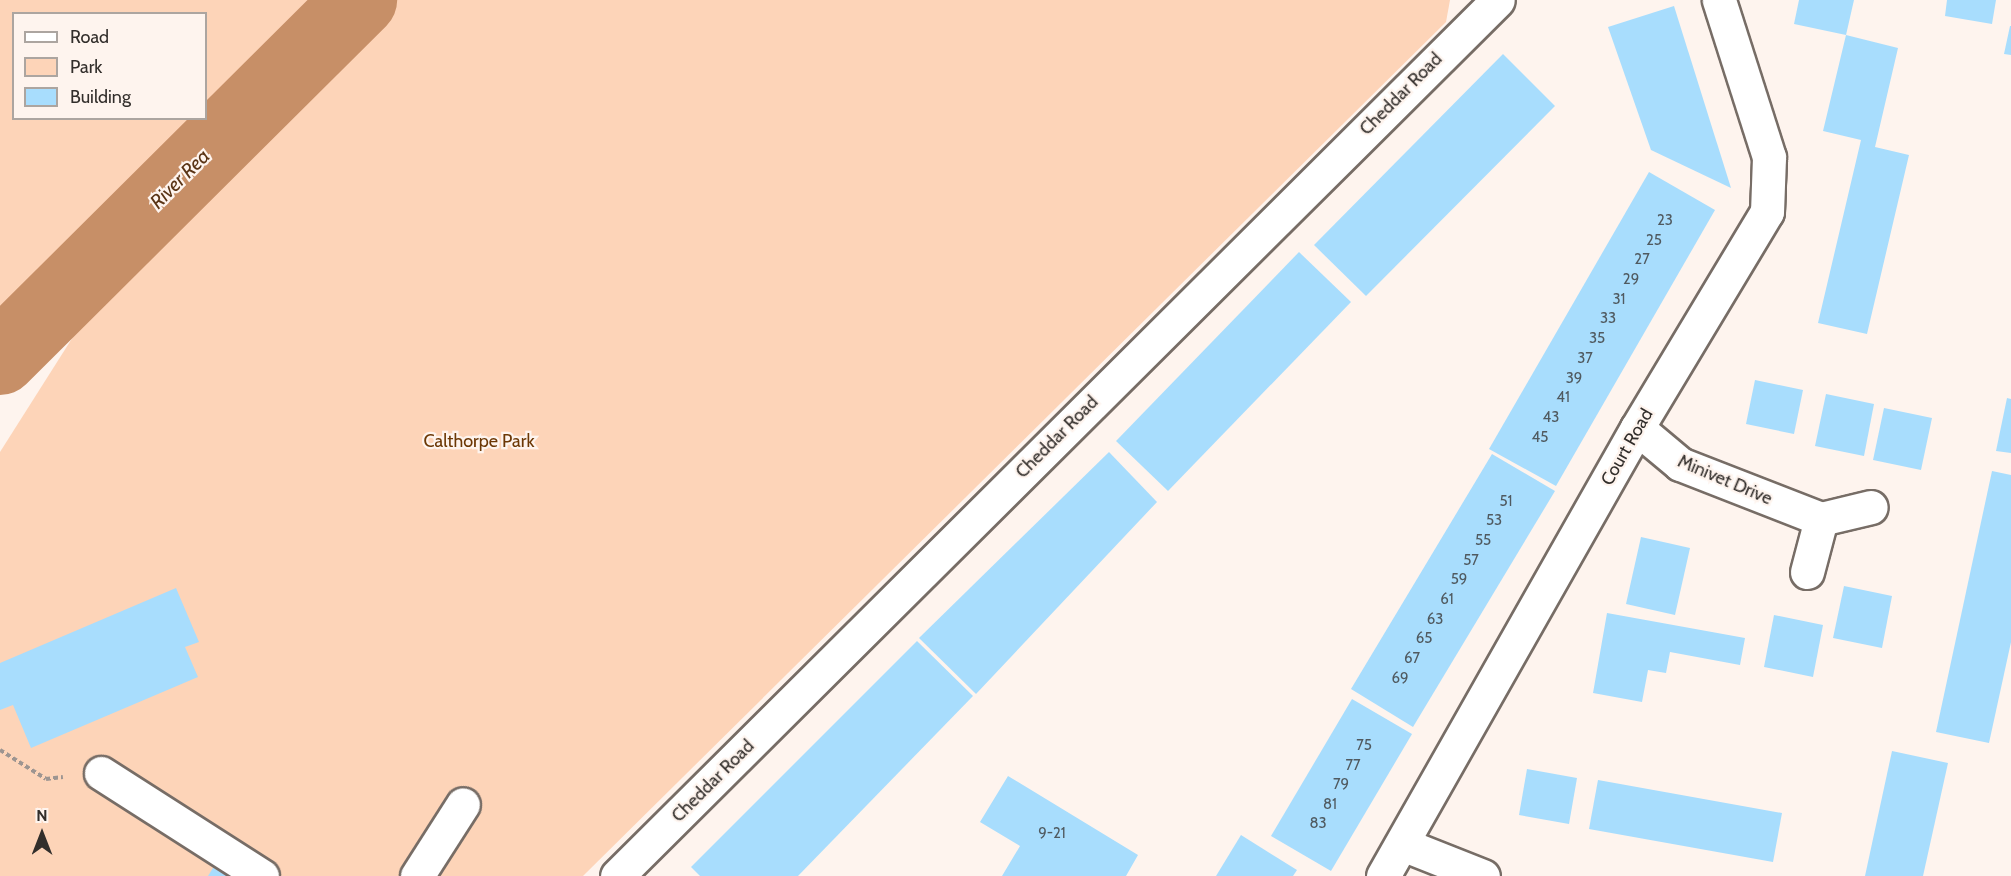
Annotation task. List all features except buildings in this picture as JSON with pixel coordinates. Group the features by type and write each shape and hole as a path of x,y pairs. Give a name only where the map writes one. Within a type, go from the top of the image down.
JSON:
{"street":[{"name":"Cheddar Road","path":"617,876 1498,0"},
{"name":"Court Road","path":"1383,876 1637,428 1767,212 1769,157 1719,0"},
{"name":"Minivet Drive","path":"1637,428 1680,464 1821,519"},
{"path":"1808,572 1821,519 1871,507"},
{"path":"101,773 262,876"},
{"path":"417,876 463,804"},
{"path":"1402,844 1483,876"}],"path":[{"path":"0,750 46,779 101,773"}],"green space":[{"path":"0,0 321,0 207,111 207,12 12,12 12,120 197,120 0,309"},
{"name":"Calthorpe Park","path":"380,0 1450,0 1446,22 583,876 0,876 0,452 130,247"}],"waterway":[{"name":"River Rea","path":"0,358 360,0"}]}
